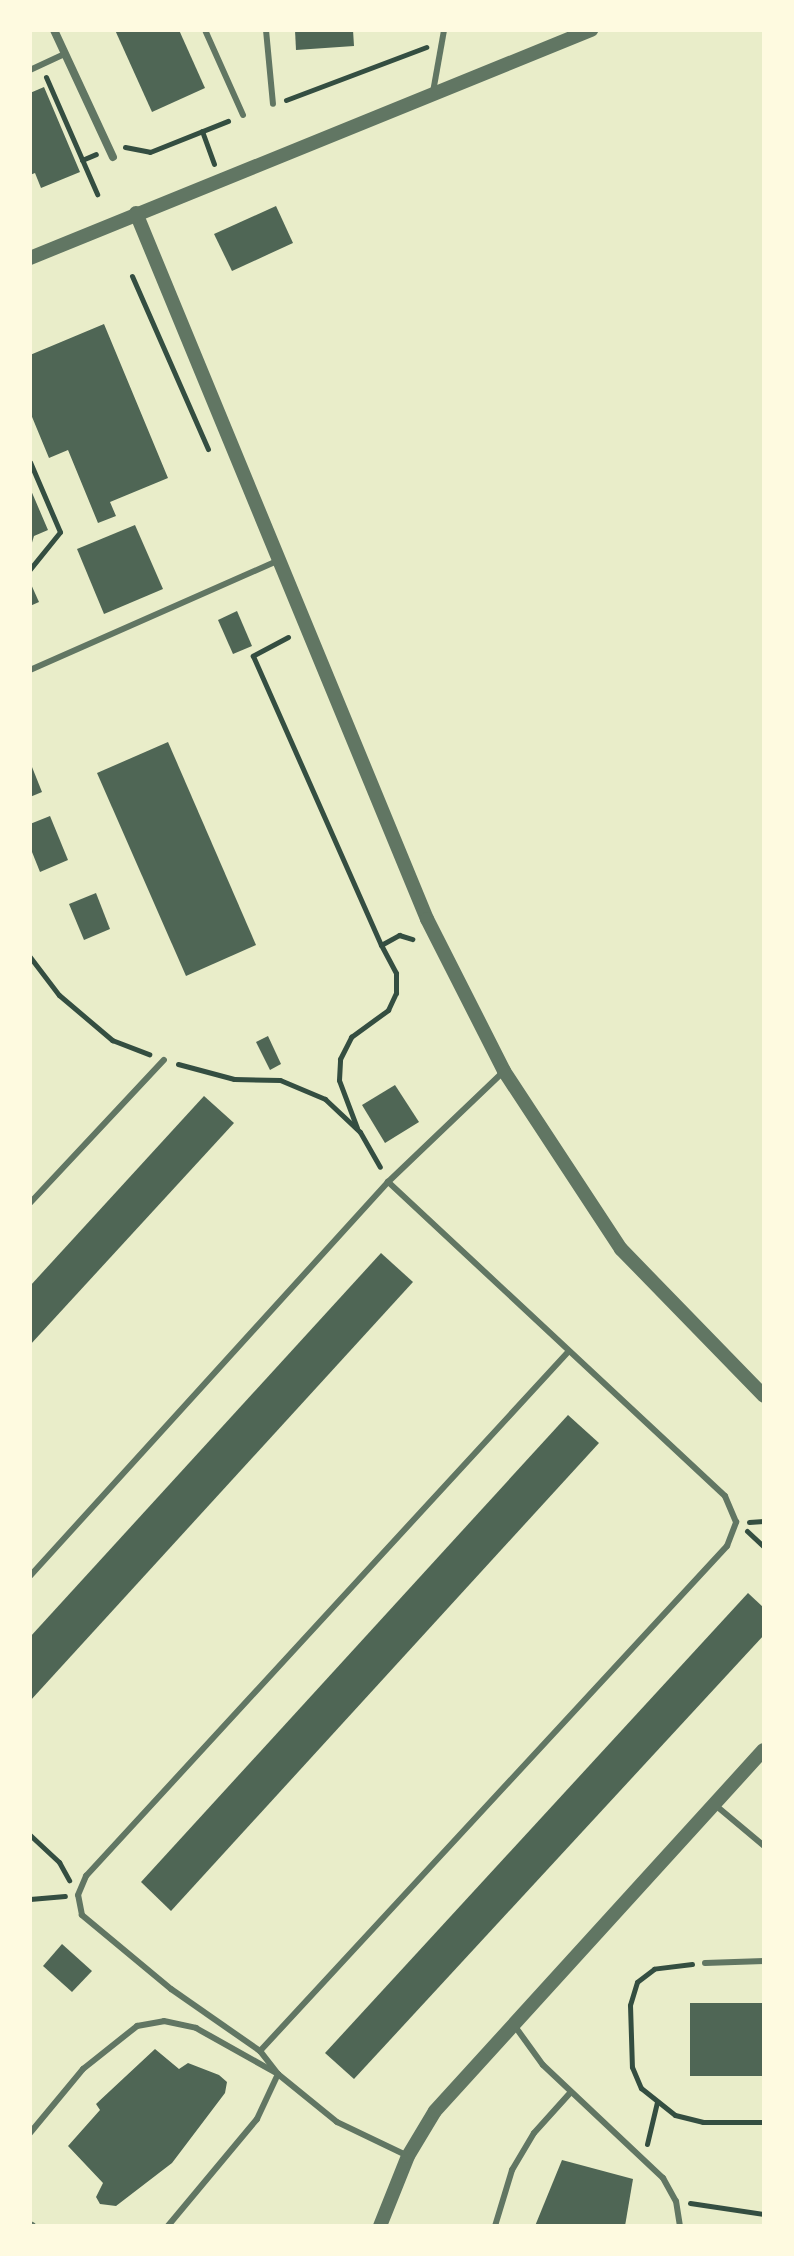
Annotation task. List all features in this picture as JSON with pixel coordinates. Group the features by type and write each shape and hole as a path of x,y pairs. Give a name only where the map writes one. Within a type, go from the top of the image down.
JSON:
{"street":[{"path":"54,30 113,157"},
{"path":"30,258 591,30"},
{"path":"136,213 427,919 504,1071 621,1249 764,1396"},
{"path":"380,2226 408,2156 435,2111 512,2022 764,1750"}],"lane":[{"path":"205,30 243,115"},
{"path":"266,30 273,104"},
{"path":"433,92 444,30"},
{"path":"30,70 64,54"},
{"path":"30,670 280,560"},
{"path":"30,1203 164,1060"},
{"path":"30,1576 388,1182 504,1071"},
{"path":"260,2051 727,1546 736,1522 725,1496 388,1182"},
{"path":"278,2074 260,2051 171,1989 82,1915 78,1895 86,1876 568,1352"},
{"path":"714,1804 764,1846"},
{"path":"705,1963 764,1961"},
{"path":"30,2133 92,2060 137,2026 164,2021 196,2028 231,2043 278,2074 337,2122 408,2156"},
{"path":"512,2022 570,2093 644,2159 676,2201 680,2226"},
{"path":"168,2226 257,2119 278,2074"},
{"path":"495,2226 512,2170 534,2133 570,2093"}],"path":[{"path":"41,65 97,194"},
{"path":"30,462 60,532 30,569"},
{"path":"381,945 396,973 396,993 388,1010 351,1037 340,1059 339,1080 360,1132 388,1182"},
{"path":"30,957 59,995 112,1040 164,1060 234,1079 280,1080 325,1099 360,1132"},
{"path":"30,1835 59,1862 78,1895 30,1899"},
{"path":"705,1963 654,1969 637,1982 630,2005 632,2067 641,2088 675,2115 703,2122 764,2122"},
{"path":"644,2159 657,2102"},
{"path":"676,2201 764,2214"}],"building":[{"path":"115,30 179,30 205,88 152,112"},
{"path":"295,30 353,30 354,46 296,50"},
{"path":"44,87 80,172 41,188 35,173 30,175 30,93"},
{"path":"276,206 293,243 232,271 214,234"},
{"path":"104,324 168,478 110,502 116,516 98,523 68,450 49,458 30,412 30,355"},
{"path":"30,488 48,530 34,536 31,546"},
{"path":"135,525 163,589 104,614 77,549"},
{"path":"30,582 39,602 30,606"},
{"path":"237,611 252,646 233,654 218,620"},
{"path":"168,742 256,945 186,976 97,773"},
{"path":"30,762 42,792 30,797"},
{"path":"50,816 68,860 40,872 30,847 30,824"},
{"path":"96,893 110,929 84,940 69,904"},
{"path":"268,1036 281,1064 270,1070 256,1042"},
{"path":"395,1085 419,1122 385,1143 362,1105"},
{"path":"204,1096 234,1123 30,1345 30,1286"},
{"path":"381,1253 413,1282 30,1701 30,1637"},
{"path":"568,1415 599,1443 171,1911 141,1882"},
{"path":"748,1593 764,1608 764,1635 354,2079 325,2053"},
{"path":"62,1944 92,1971 72,1992 43,1966"},
{"path":"690,2003 764,2003 764,2076 690,2076"},
{"path":"155,2049 179,2069 188,2063 219,2075 227,2082 225,2093 172,2163 116,2206 100,2204 96,2197 103,2183 68,2146 100,2110 96,2104"},
{"path":"562,2160 633,2179 625,2226 535,2226"}]}
